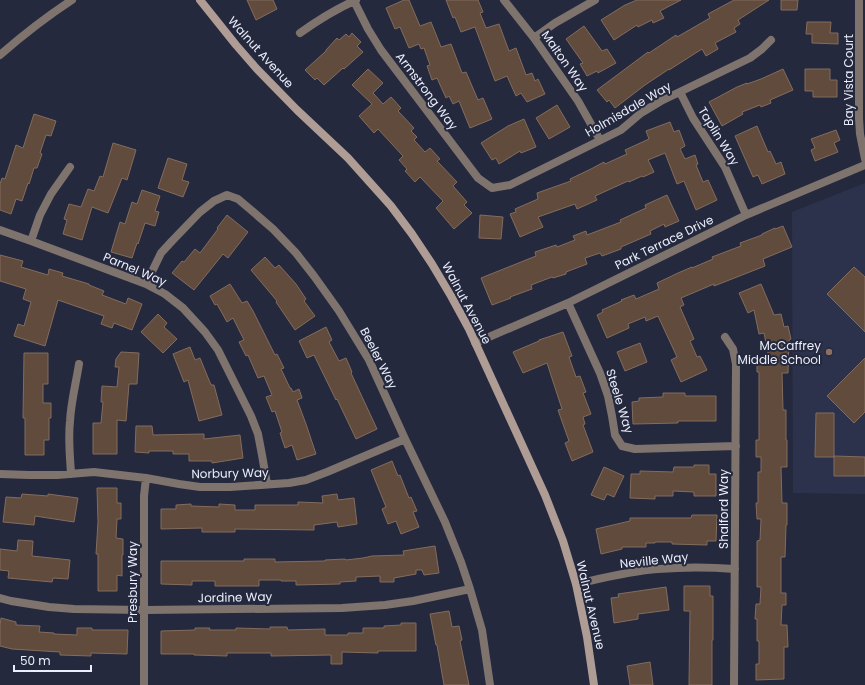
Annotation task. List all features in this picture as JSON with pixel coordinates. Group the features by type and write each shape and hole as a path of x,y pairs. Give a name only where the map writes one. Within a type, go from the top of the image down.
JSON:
{"street":[{"path":"0,55 19,38 72,0"},
{"name":"Walnut Avenue","path":"200,0 256,68 297,110 348,158 391,206 412,234 448,289 475,343 545,495 563,541 576,584 587,637 594,685"},
{"path":"300,33 318,20 355,0"},
{"name":"Armstrong Way","path":"355,0 368,30 381,50 478,178 492,188"},
{"name":"Malton Way","path":"504,0 534,38 578,101 600,140"},
{"path":"534,38 555,23 595,0"},
{"name":"Bay Vista Court","path":"859,0 862,15 859,118 860,134 865,159"},
{"name":"Holmisdale Way","path":"492,188 510,185 621,130 641,113 661,101 750,58 771,40"},
{"name":"Taplin Way","path":"680,92 693,118 725,167 746,215"},
{"name":"Park Terrace Drive","path":"475,343 568,303 746,215 865,165"},
{"path":"31,241 40,215 51,194 70,167"},
{"name":"Beeler Way","path":"146,284 161,254 172,241 200,212 214,201 227,195 238,199 273,229 296,253 340,311 369,360 445,522 461,562 482,630 490,685"},
{"name":"Parnel Way","path":"0,230 146,284 165,294 183,308 205,332 218,350 251,416 259,441 267,484"},
{"name":"Steele Way","path":"568,303 600,373 608,396 615,435 622,446 635,449 736,446"},
{"name":"Shalford Way","path":"725,337 733,349 736,364 734,685"},
{"path":"71,474 69,439 71,405 79,364"},
{"name":"Norbury Way","path":"0,474 29,475 94,472 146,478 200,487 230,487 289,483 306,480 327,472 405,438"},
{"name":"Presbury Way","path":"144,685 144,496 146,478"},
{"name":"Neville Way","path":"576,584 624,573 657,569 681,567 735,569"},
{"name":"Jordine Way","path":"0,598 49,607 74,609 144,610 342,608 413,602 470,589"}],"shaded area":[{"name":"McCaffrey Middle School","path":"865,183 865,494 793,493 792,212"}],"building":[{"path":"247,0 273,0 277,9 256,20"},
{"path":"404,0 409,0 420,26 431,22 441,47 451,44 462,73 466,72 478,100 483,98 492,119 470,128 459,101 453,104 449,96 446,98 437,78 432,80 427,66 430,65 424,48 421,49 419,44 409,48 400,27 395,29 386,8"},
{"path":"446,0 478,0 483,12 480,13 486,28 499,24 509,51 516,48 526,75 532,73 535,81 538,79 545,94 527,102 521,93 516,96 507,76 495,81 475,27 461,32 455,17 453,18"},
{"path":"637,0 681,0 660,11 664,18 653,23 652,20 638,27 637,25 614,40 601,20 625,5"},
{"path":"734,0 769,0 738,20 740,24 734,28 736,32 715,43 718,49 706,56 702,49 645,85 615,108 609,100 607,102 597,90 648,52 649,53 676,35 677,37 710,18 708,14"},
{"path":"781,0 798,0 797,10 781,10"},
{"path":"807,22 831,22 830,33 838,33 838,44 812,43 812,34 806,34"},
{"path":"584,26 602,51 607,49 616,63 598,73 597,71 587,76 580,64 583,63 566,39"},
{"path":"352,33 361,42 357,46 363,52 324,85 317,78 315,80 305,70 326,51 337,38 339,40 346,34 349,37"},
{"path":"368,69 383,83 373,93 383,104 391,97 401,108 398,111 414,128 411,131 417,137 414,140 425,152 430,148 440,159 437,161 457,182 453,186 467,202 464,205 472,213 454,229 436,208 443,201 420,177 415,182 405,171 407,169 399,160 403,156 378,129 374,133 359,116 372,104 352,85"},
{"path":"783,69 793,90 770,100 771,103 761,107 760,105 742,112 743,114 722,126 709,102 737,87 761,79"},
{"path":"805,69 830,69 830,80 837,80 837,97 813,97 813,91 805,91"},
{"path":"557,105 570,127 549,139 536,118"},
{"path":"34,114 56,121 51,136 46,135 37,168 34,168 22,201 16,199 11,214 0,210 0,184 2,178 5,179 16,145 23,148"},
{"path":"524,119 536,147 521,153 520,151 499,164 496,158 492,160 481,143 508,126"},
{"path":"670,122 674,132 679,130 685,146 680,149 685,159 695,155 698,164 696,165 703,182 708,180 717,200 696,210 684,181 677,184 665,153 648,160 654,172 629,182 628,181 595,196 597,200 577,209 575,204 538,217 543,227 520,237 510,214 516,212 515,209 538,199 537,193 571,181 570,179 604,162 605,164 627,154 625,150 649,139 646,131"},
{"path":"757,126 768,152 770,151 776,164 781,162 785,174 762,184 758,175 753,177 735,136"},
{"path":"836,130 840,140 834,143 838,152 815,161 811,150 815,148 811,139"},
{"path":"113,143 136,150 127,180 122,178 108,213 92,207 82,240 63,234 67,220 64,219 69,204 81,207 88,189 94,191 100,176 103,177"},
{"path":"168,158 187,164 182,180 189,182 183,197 158,188"},
{"path":"142,190 160,196 155,211 159,212 155,226 145,223 132,258 111,252 120,222 125,224 132,202 137,204"},
{"path":"667,195 679,221 665,227 664,224 650,231 651,234 621,247 621,249 602,256 600,253 585,258 587,264 566,272 566,274 552,277 531,285 532,289 492,305 481,278 536,256 535,252 556,245 557,247 575,240 573,236 586,231 587,235 621,222 620,220 646,208 645,205"},
{"path":"227,215 248,232 228,258 223,254 194,290 172,273 195,249 200,253"},
{"path":"480,215 503,217 501,239 479,238"},
{"path":"783,226 792,247 763,259 765,266 714,286 714,284 681,298 684,305 680,307 694,339 690,341 697,357 700,356 707,370 681,382 671,360 677,357 658,316 646,321 645,317 628,324 629,328 607,338 597,315 603,312 602,310 634,295 636,299 659,289 657,283 713,259 712,257 741,246 740,243"},
{"path":"0,255 23,261 21,267 48,275 49,269 63,273 62,276 89,284 104,291 102,295 126,304 128,298 142,304 132,330 114,323 112,328 101,324 104,316 58,300 45,346 14,336 18,324 24,326 31,302 23,299 26,289 0,281"},
{"path":"265,257 275,268 279,265 296,284 306,299 304,301 315,316 295,330 276,302 277,301 251,270"},
{"path":"854,267 865,277 865,332 827,294"},
{"path":"230,284 242,303 247,301 253,311 275,355 277,354 284,368 281,369 290,388 293,392 299,389 302,398 297,400 316,454 297,460 292,445 285,448 280,433 282,432 275,411 272,412 266,397 272,395 264,376 258,378 248,355 246,356 239,342 244,340 233,318 227,322 217,304 215,305 210,296"},
{"path":"761,284 774,315 781,314 784,327 788,326 791,339 789,340 788,373 782,373 783,410 786,410 787,467 781,467 782,503 787,503 787,525 785,557 781,557 781,593 786,593 786,605 782,605 781,625 787,625 788,647 784,647 784,679 756,680 756,664 759,664 759,641 757,641 757,619 755,619 756,604 760,604 761,587 757,587 757,541 760,540 761,519 757,519 756,503 758,503 758,472 761,472 761,457 756,457 756,440 759,440 759,372 757,372 757,358 769,358 764,333 759,334 754,310 748,313 739,293"},
{"path":"158,314 167,323 164,327 177,339 163,353 141,332"},
{"path":"326,327 332,340 329,342 339,361 346,358 352,372 351,373 377,429 356,439 314,355 307,358 299,341"},
{"path":"563,332 572,356 569,357 576,377 580,376 586,392 583,393 591,414 583,417 585,424 583,425 593,452 572,461 565,443 569,441 558,410 562,409 547,363 523,373 513,352 539,340"},
{"path":"640,343 647,362 625,371 617,352"},
{"path":"190,347 195,360 200,358 211,385 214,385 222,415 199,421 188,380 184,382 173,354"},
{"path":"121,352 139,353 137,384 129,384 126,421 117,420 117,454 93,454 93,423 101,423 103,402 101,402 102,386 117,387 119,367 115,367 116,359"},
{"path":"24,353 48,353 48,384 43,384 43,403 51,403 51,418 49,418 49,440 44,440 44,455 25,455 25,418 23,418"},
{"path":"865,358 865,412 854,423 827,396"},
{"path":"663,393 685,393 685,396 716,396 716,421 678,421 678,423 633,424 632,402 639,401 639,398 663,397"},
{"path":"816,413 834,413 834,457 815,457"},
{"path":"136,426 152,426 153,435 204,434 204,439 240,435 243,458 212,463 212,461 189,461 189,454 173,454 173,451 149,451 149,453 135,452"},
{"path":"834,456 865,457 865,476 834,476"},
{"path":"392,461 398,476 400,475 409,498 411,497 417,511 413,512 419,527 401,534 396,521 388,524 382,509 386,507 371,470"},
{"path":"694,465 709,465 709,474 716,474 716,496 694,496 694,492 673,491 673,496 655,496 655,499 630,498 631,474 640,474 640,471 673,472 674,467 694,467"},
{"path":"604,467 624,476 614,497 607,494 604,500 591,495"},
{"path":"97,488 117,488 117,503 121,503 121,519 117,519 116,538 123,539 123,555 122,576 117,575 117,591 98,591 98,554 96,554 98,522"},
{"path":"22,494 48,496 48,494 78,498 74,522 35,516 34,525 3,522 6,497 21,498"},
{"path":"337,494 338,500 354,498 357,524 338,527 337,522 314,525 314,530 235,529 235,532 202,532 202,528 161,529 161,509 176,509 176,505 191,504 191,506 219,507 219,504 235,505 235,510 255,510 255,505 298,505 298,502 323,503 322,496"},
{"path":"692,515 717,515 716,541 707,541 707,545 672,544 672,542 646,543 646,547 622,547 622,549 601,554 596,529 630,521 630,518 691,518"},
{"path":"18,540 33,541 32,556 70,560 68,579 53,578 52,582 8,578 9,571 0,570 0,549 17,551"},
{"path":"435,546 439,573 424,575 422,570 416,570 416,574 394,578 394,582 380,582 380,576 356,577 356,581 340,582 340,584 296,585 296,581 259,580 259,586 215,586 215,581 192,581 192,585 161,584 161,561 244,561 244,559 275,559 275,562 346,560 372,556 404,555 403,551"},
{"path":"684,586 710,586 710,596 713,596 712,685 689,685 690,611 684,611"},
{"path":"666,587 669,610 638,614 638,619 614,623 611,598 619,597 618,594"},
{"path":"449,611 452,627 459,626 462,640 460,641 469,685 444,685 430,614"},
{"path":"1,618 16,622 16,625 40,626 39,632 54,634 77,635 77,628 92,628 92,630 128,630 127,654 91,653 91,656 60,655 60,652 12,649 0,646"},
{"path":"401,623 416,623 416,651 378,651 378,653 342,652 342,664 331,664 331,655 271,656 271,653 227,653 227,656 161,654 161,631 195,630 195,628 210,628 209,630 236,630 236,628 270,629 270,627 287,627 288,630 325,629 325,635 348,635 348,633 363,633 363,628 384,628 384,626 401,625"},
{"path":"650,662 653,685 630,685 627,666"}],"place":[{"name":"McCaffrey Middle School","path":"829,352"}]}
